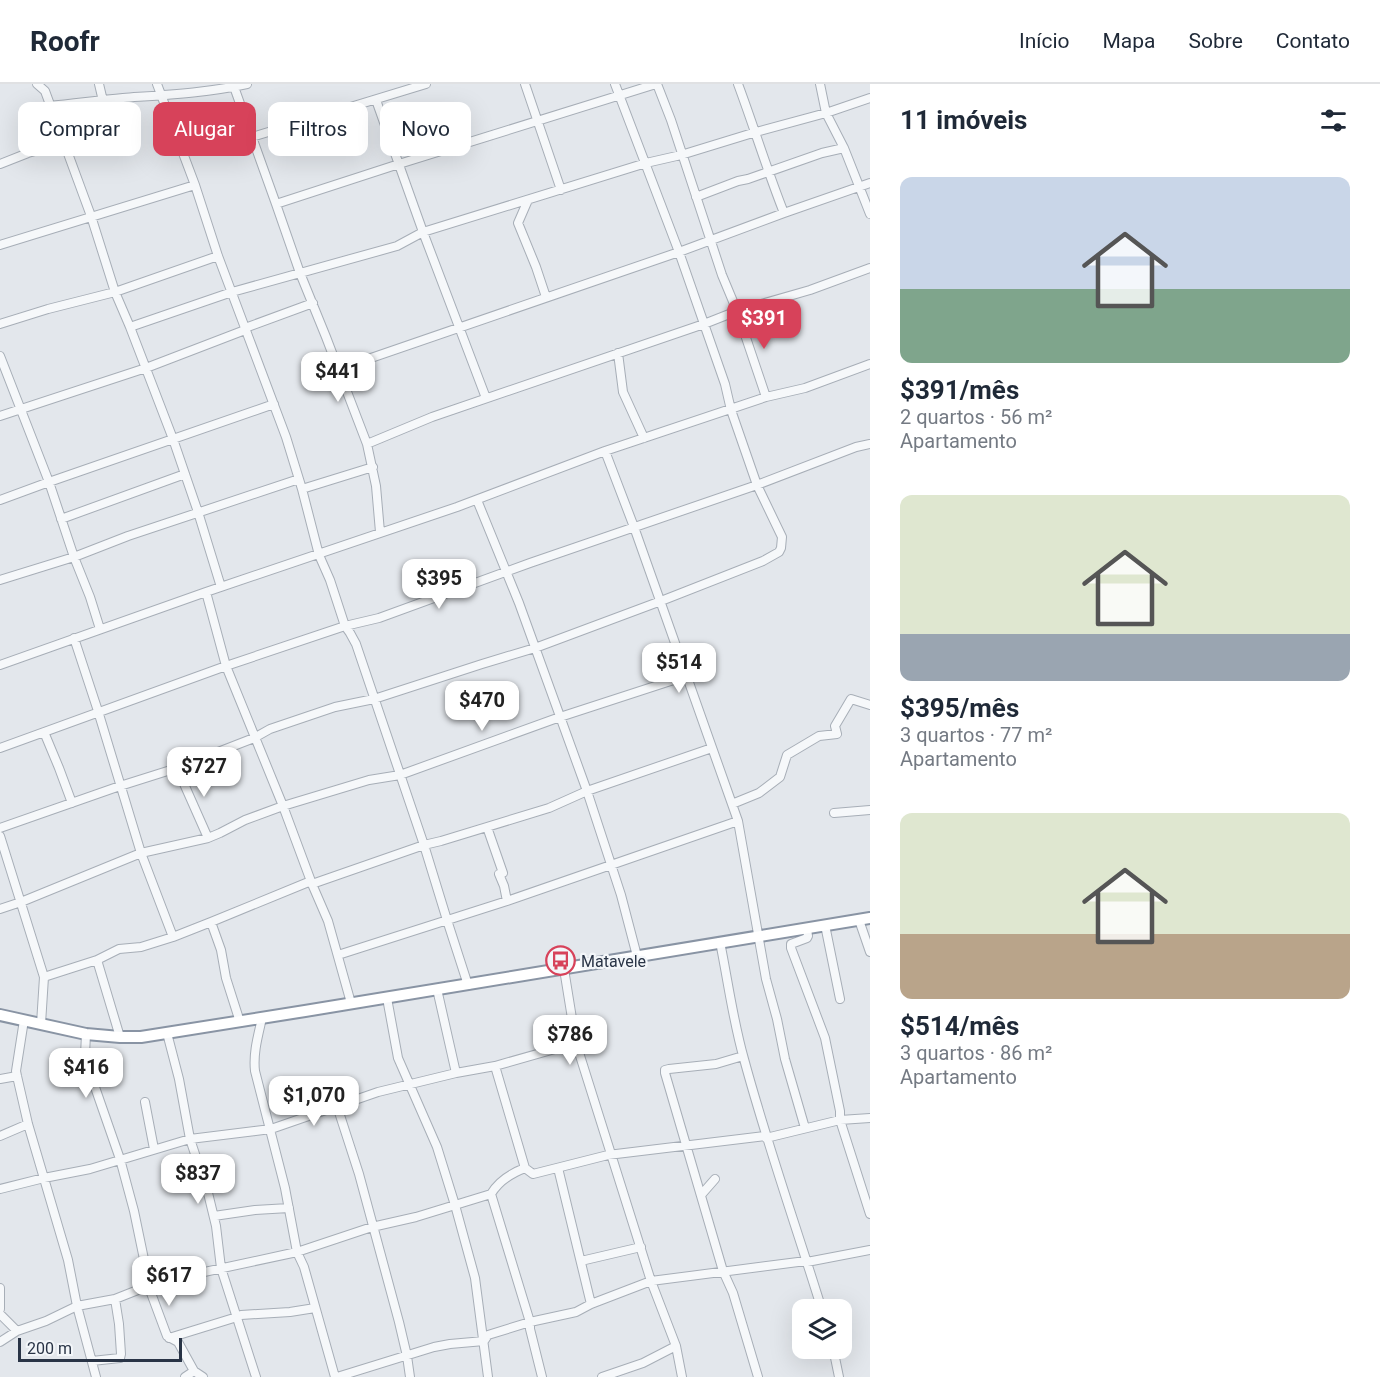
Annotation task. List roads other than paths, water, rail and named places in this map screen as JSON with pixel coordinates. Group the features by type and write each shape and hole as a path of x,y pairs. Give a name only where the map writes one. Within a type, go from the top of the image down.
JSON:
{"highway":[{"path":"0,1015 86,1034 141,1037 864,919"}],"street":[{"path":"39,84 45,91 48,102"},
{"path":"99,84 103,101"},
{"path":"158,84 218,256 274,404 302,489 319,555 345,626 356,644 424,845 468,985"},
{"path":"92,102 161,96 247,84"},
{"path":"256,135 426,84"},
{"path":"525,84 561,190"},
{"path":"0,828 177,768 254,738 270,729 335,706 374,699 535,648 763,561 782,548 782,537 757,485 679,252 615,84"},
{"path":"276,204 656,84 671,120 722,275 737,311 766,397"},
{"path":"738,84 784,213"},
{"path":"820,84 826,113 844,148 870,214"},
{"path":"233,86 239,102"},
{"path":"130,327 232,292 397,246 423,232 646,163 826,113 870,98"},
{"path":"376,100 486,398"},
{"path":"256,147 300,273 367,444 376,486 380,532"},
{"path":"696,197 822,153 844,148"},
{"path":"0,164 20,156"},
{"path":"68,156 116,292 173,439 221,587"},
{"path":"339,369 679,252 870,183"},
{"path":"0,245 195,185"},
{"path":"528,200 518,223 537,267 546,297"},
{"path":"0,324 116,292 218,256"},
{"path":"367,444 432,417 737,311 810,290 870,267"},
{"path":"0,416 146,368 313,303"},
{"path":"618,353 623,392 641,436"},
{"path":"0,356 49,482 100,629"},
{"path":"0,665 477,500 641,436 731,410 766,397 804,388 870,364"},
{"path":"0,500 274,404"},
{"path":"0,748 226,666 345,626 380,618 506,571 870,444"},
{"path":"605,451 661,601 738,821 766,979 785,1059 806,1128"},
{"path":"302,489 373,467"},
{"path":"61,519 185,474"},
{"path":"0,580 74,557 128,536 299,479"},
{"path":"477,500 506,571 587,791 612,864 637,956"},
{"path":"206,592 226,666 328,921 351,1003"},
{"path":"74,638 141,853 173,937"},
{"path":"0,909 21,903 141,853 208,838 245,820 283,806 369,780 400,776 560,717 686,676"},
{"path":"732,804 759,794 780,777 787,755 819,736 837,734 835,726 851,699 870,705"},
{"path":"44,732 72,803"},
{"path":"44,977 97,960 120,949 141,947 173,937 312,882 424,845 549,808 587,791 712,748"},
{"path":"177,768 208,838"},
{"path":"834,813 870,810"},
{"path":"338,956 507,901 738,821"},
{"path":"487,827 503,873 499,874 507,901"},
{"path":"0,836 44,977 41,1024"},
{"path":"864,919 870,952"},
{"path":"212,922 240,1022"},
{"path":"825,925 840,999"},
{"path":"807,929 807,938 791,944 791,948 825,1038 840,1120 870,1214"},
{"path":"720,942 743,1056 766,1137 819,1299"},
{"path":"97,960 120,1037"},
{"path":"564,969 576,1043 651,1281 676,1346 682,1377"},
{"path":"437,990 456,1073"},
{"path":"387,998 398,1059 437,1147 475,1278 488,1377"},
{"path":"262,1018 254,1064 271,1129 297,1252 304,1267 336,1377 445,1345 484,1341"},
{"path":"24,1020 17,1076 28,1124 68,1260 77,1306 96,1377"},
{"path":"86,1034 85,1054 88,1067 120,1159 134,1211 151,1293 169,1338 178,1342 194,1371 203,1377"},
{"path":"167,1034 179,1079 190,1139 214,1216 221,1268 256,1377"},
{"path":"0,1189 90,1169 190,1139 271,1129 378,1092 495,1066 576,1043"},
{"path":"743,1056 716,1064 665,1070 665,1073 723,1271 733,1293 758,1377"},
{"path":"495,1066 525,1168 533,1174 612,1154 766,1137 840,1120 870,1118"},
{"path":"0,1079 17,1076"},
{"path":"145,1102 154,1149"},
{"path":"337,1106 359,1174 396,1312 410,1377"},
{"path":"0,1136 28,1124"},
{"path":"0,1342 17,1331 46,1321 77,1306 115,1299 158,1282 297,1252 372,1227 416,1217 490,1194 510,1176 525,1168"},
{"path":"558,1168 591,1304"},
{"path":"701,1195 715,1179"},
{"path":"490,1194 530,1322 542,1377"},
{"path":"214,1216 289,1208"},
{"path":"581,1261 641,1247"},
{"path":"484,1341 488,1335 530,1322 576,1312 651,1281 807,1262 870,1250"},
{"path":"0,1288 0,1309"},
{"path":"92,1361 120,1358 119,1324 115,1299"},
{"path":"169,1338 245,1314 282,1313 315,1308"},
{"path":"0,1314 17,1331"},
{"path":"602,1377 620,1374 676,1346"},
{"path":"835,1359 839,1377"},
{"path":"185,1377 194,1371"}],"place":[{"name":"Matavele","path":"560,961"}]}
